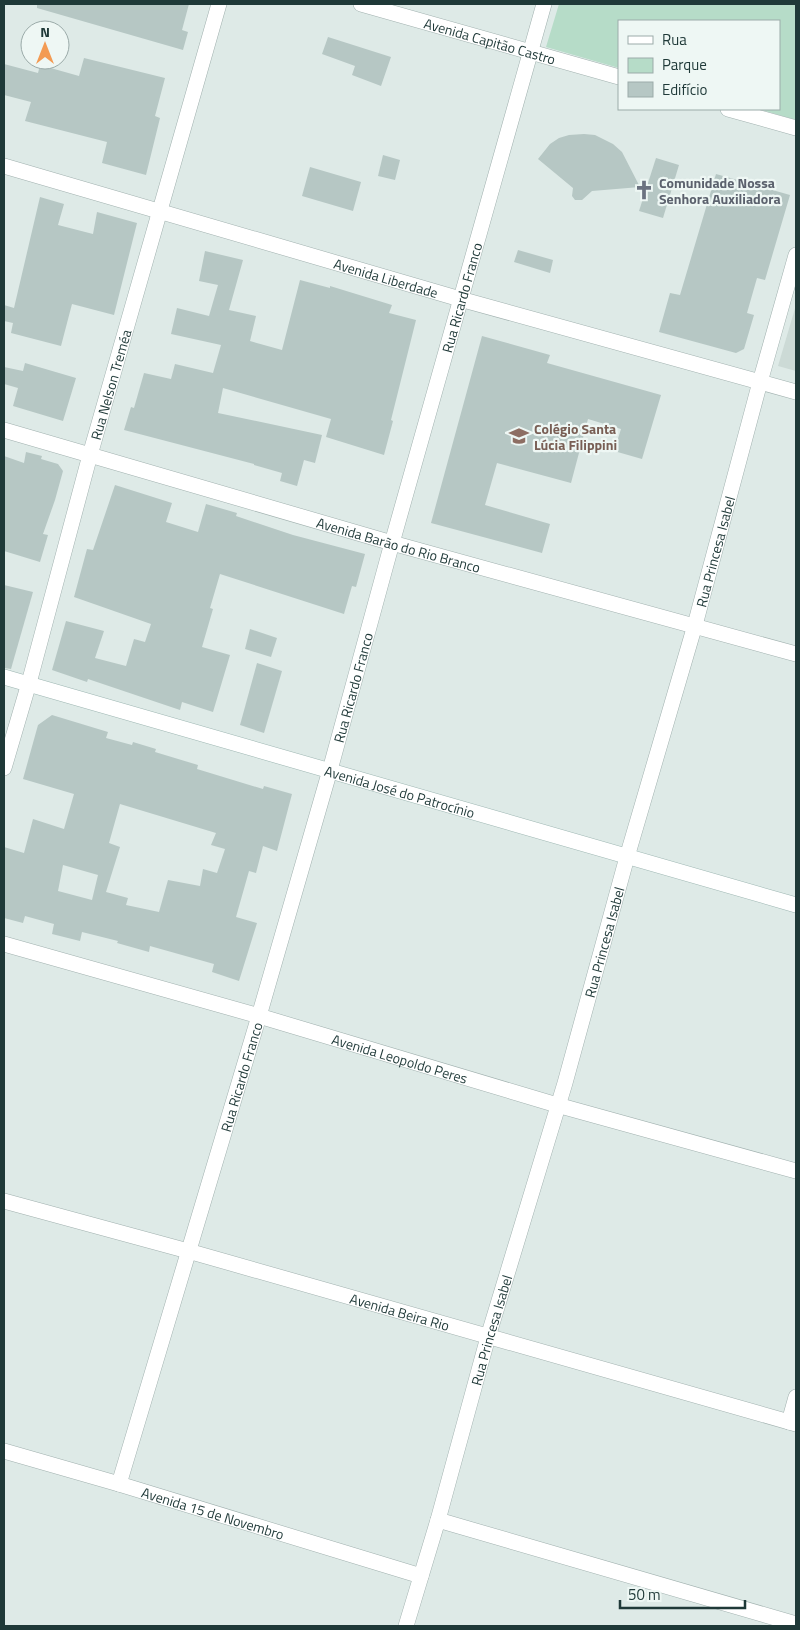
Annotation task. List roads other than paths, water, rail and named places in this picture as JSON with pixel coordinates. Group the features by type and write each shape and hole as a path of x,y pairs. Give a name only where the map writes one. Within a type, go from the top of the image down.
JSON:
{"street":[{"name":"Rua Nelson Treméa","path":"4,768 29,683 90,455 219,4"},
{"name":"Avenida Capitão Castro","path":"361,4 618,78"},
{"name":"Rua Ricardo Franco","path":"119,1484 259,1016 330,770 460,299 544,4"},
{"path":"732,110 796,128"},
{"name":"Avenida Liberdade","path":"4,166 460,299 796,392"},
{"name":"Rua Princesa Isabel","path":"406,1626 438,1520 488,1337 565,1083 695,625 796,255"},
{"name":"Avenida Barão do Rio Branco","path":"4,430 392,543 796,654"},
{"name":"Avenida José do Patrocínio","path":"4,677 796,905"},
{"name":"Avenida Leopoldo Peres","path":"4,944 259,1016 557,1105 796,1171"},
{"name":"Avenida Beira Rio","path":"4,1201 188,1251 793,1423"},
{"path":"793,1423 796,1397"},
{"name":"Avenida 15 de Novembro","path":"4,1451 421,1576"},
{"path":"438,1520 796,1624"}],"place":[{"name":"Comunidade Nossa Senhora Auxiliadora","path":"644,190"},
{"name":"Colégio Santa Lúcia Filippini","path":"519,436"}]}
